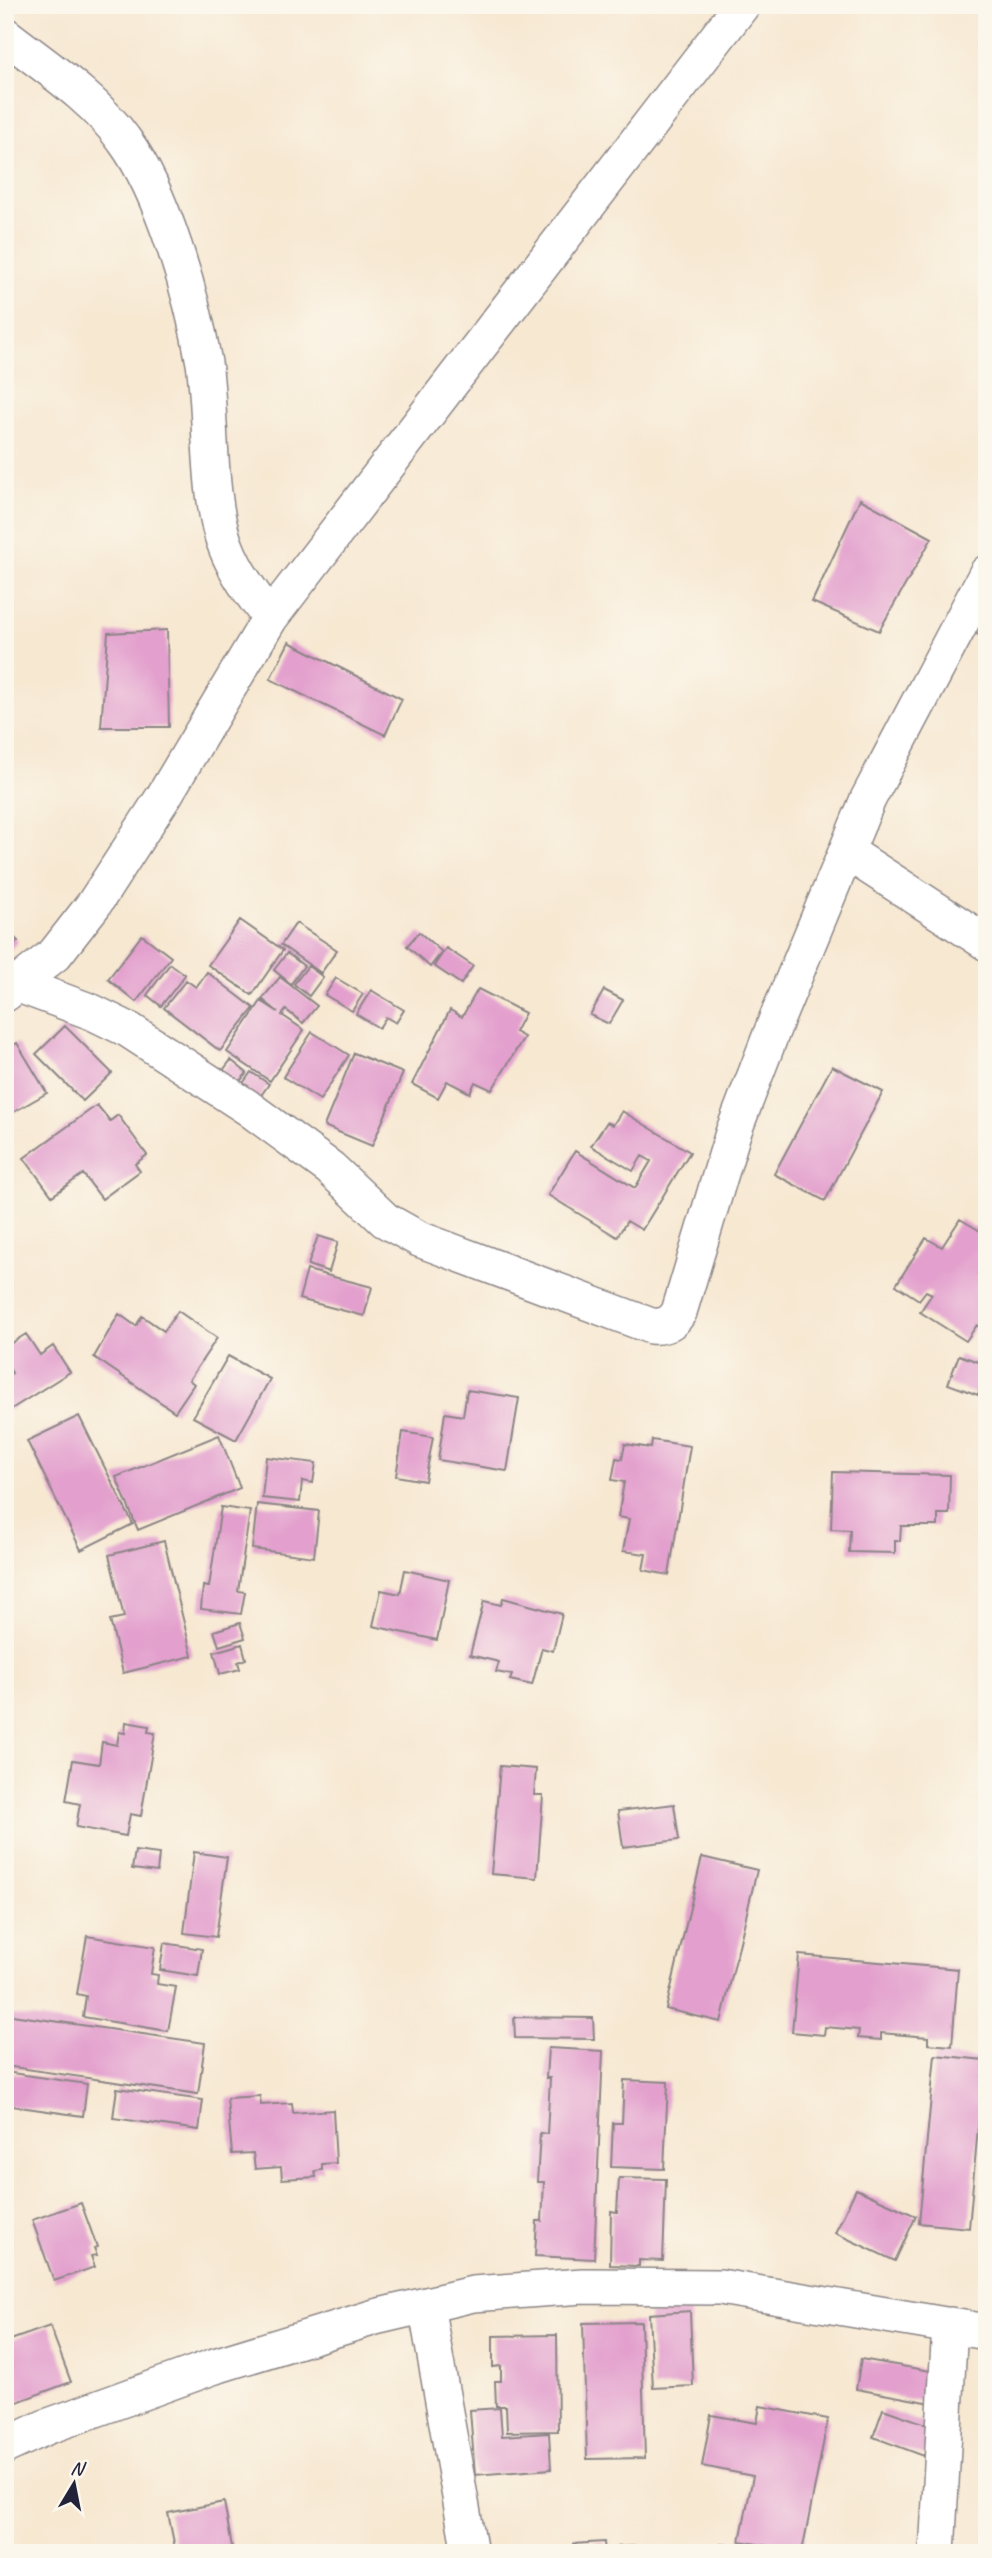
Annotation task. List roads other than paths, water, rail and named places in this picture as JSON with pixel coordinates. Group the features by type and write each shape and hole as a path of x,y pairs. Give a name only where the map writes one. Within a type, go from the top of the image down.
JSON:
{"street":[{"path":"12,989 55,954 94,904 164,796 270,618 742,5"},
{"path":"5,35 94,106 125,140 153,195 185,283 204,362 218,509 225,544 240,577 270,618"},
{"path":"12,989 92,1012 129,1030 247,1107 330,1168 385,1220 419,1239 651,1326 663,1326 674,1320 679,1312 733,1133 776,1021 868,799 987,573"},
{"path":"847,852 987,943"},
{"path":"5,2446 47,2427 215,2366 375,2317 473,2294 583,2286 720,2287 987,2332"},
{"path":"426,2305 470,2553"},
{"path":"937,2553 950,2325"}]}
